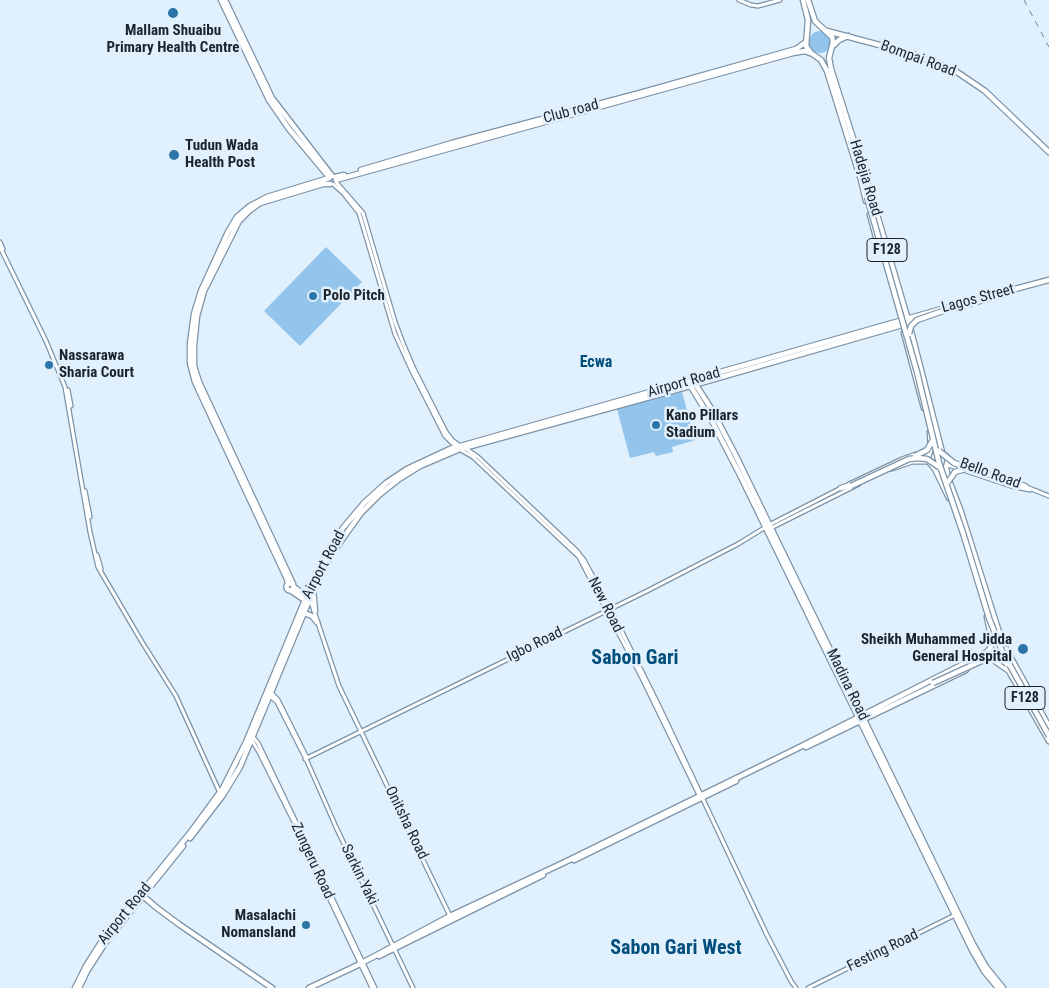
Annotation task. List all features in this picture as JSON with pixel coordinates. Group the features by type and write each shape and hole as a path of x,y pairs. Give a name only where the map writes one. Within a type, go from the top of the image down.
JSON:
{"main road":[{"path":"221,0 269,100 289,129 333,180"},
{"path":"225,0 272,98 333,180"},
{"name":"F128","path":"803,0 808,20 806,46 813,54"},
{"name":"F128","path":"808,0 815,21 832,38 832,48"},
{"path":"760,61 796,48 806,40 813,30 824,30"},
{"name":"Bompai Road","path":"824,30 921,57 954,70 984,90 1049,152"},
{"path":"307,600 291,586 195,373 193,360 201,299 231,233 239,221 260,203 275,196 760,61 805,51 826,55 839,40 849,36"},
{"name":"Hadejia Road","path":"832,48 829,58 831,69 865,185 931,436 930,454"},
{"name":"Hadejia Road","path":"813,54 822,60 827,71 865,185 908,321 940,452"},
{"path":"865,185 917,372 934,440 938,469 956,512 994,632 1010,666 1049,736"},
{"path":"868,197 909,334 948,482 966,532 996,631 1012,665 1049,728"},
{"name":"Lagos Street","path":"908,321 980,297 1049,281"},
{"name":"Lagos Street","path":"908,321 1049,281"},
{"path":"909,334 911,326 916,320 963,304 974,303"},
{"name":"Airport Road","path":"78,988 96,956 223,795 234,777 304,613 307,600 322,571 341,539 378,493 395,476 439,453 908,321"},
{"name":"Madina Road","path":"692,383 717,420 957,914 981,959 1003,988"},
{"path":"842,490 897,462 923,453 934,440"},
{"path":"930,454 935,450 954,463 1008,482"},
{"name":"F128","path":"940,452 947,458 948,478 1005,647 1049,728"},
{"name":"F128","path":"930,454 929,462 938,469 958,521 989,625 990,648 993,660 1009,671 1049,741"},
{"path":"851,485 908,459 927,459 938,469"},
{"path":"938,469 940,470 947,466"},
{"path":"948,482 952,474 962,469 1024,487"},
{"name":"Airport Road","path":"269,693 326,555 343,528 364,503 378,493"},
{"path":"313,590 315,614"},
{"path":"304,613 312,616 316,622"},
{"path":"922,688 986,654 992,646 994,632"},
{"path":"394,947 450,916 701,798 922,688 980,662 1004,658 1006,656 1005,647 996,643 922,688"},
{"path":"933,682 988,658 1001,659 1010,666"},
{"name":"Airport Road","path":"75,988 102,941 220,793 250,737"},
{"path":"309,988 581,855"},
{"path":"143,896 172,920 272,988"},
{"name":"Madina Road","path":"957,914 976,958 998,988"}],"street":[{"path":"740,0 758,6 780,0"},
{"name":"New Road","path":"333,180 361,212 403,343 446,432 452,440 473,457 580,556 608,609 790,981 796,988"},
{"path":"0,242 67,386 92,531 101,569"},
{"path":"0,247 46,341 65,387 97,562 142,642 176,696 220,793"},
{"name":"Igbo Road","path":"306,758 647,591 897,461 916,454 930,454"},
{"name":"Bello Road","path":"947,458 1049,496"},
{"name":"Igbo Road","path":"842,490 904,464 929,462"},
{"name":"Bello Road","path":"947,466 1024,487"},
{"name":"Onitsha Road","path":"307,600 315,614 316,622 337,680 360,731 450,916"},
{"name":"Sarkin Yaki","path":"269,693 277,702 306,758 340,836 413,988"},
{"path":"250,737 260,748 278,785 360,964"},
{"name":"Zungeru Road","path":"250,737 292,819 373,988"},
{"name":"Festing Road","path":"808,988 957,914"},
{"name":"New Road","path":"790,981 791,988"}],"shaded area":[{"path":"820,31 828,34 831,42 828,50 820,53 812,50 809,42 812,34"},
{"name":"Polo Pitch","path":"326,247 362,282 300,346 264,311"},
{"name":"Kano Pillars Stadium","path":"682,392 695,440 672,447 673,452 656,456 654,452 630,458 617,409"}],"railway":[{"path":"1024,0 1049,47"}],"place":[{"name":"Mallam Shuaibu Primary Health Centre","path":"173,13"},
{"name":"Tudun Wada Health Post","path":"174,155"},
{"name":"Polo Pitch","path":"313,296"},
{"name":"Nassarawa Sharia Court","path":"49,365"},
{"name":"Kano Pillars Stadium","path":"656,425"},
{"name":"Sheikh Muhammed Jidda General Hospital","path":"1023,649"},
{"name":"Masalachi Nomansland","path":"306,925"}],"district":[{"name":"Ecwa","path":"596,363"},
{"name":"Sabon Gari","path":"635,659"},
{"name":"Sabon Gari West","path":"676,949"}]}
